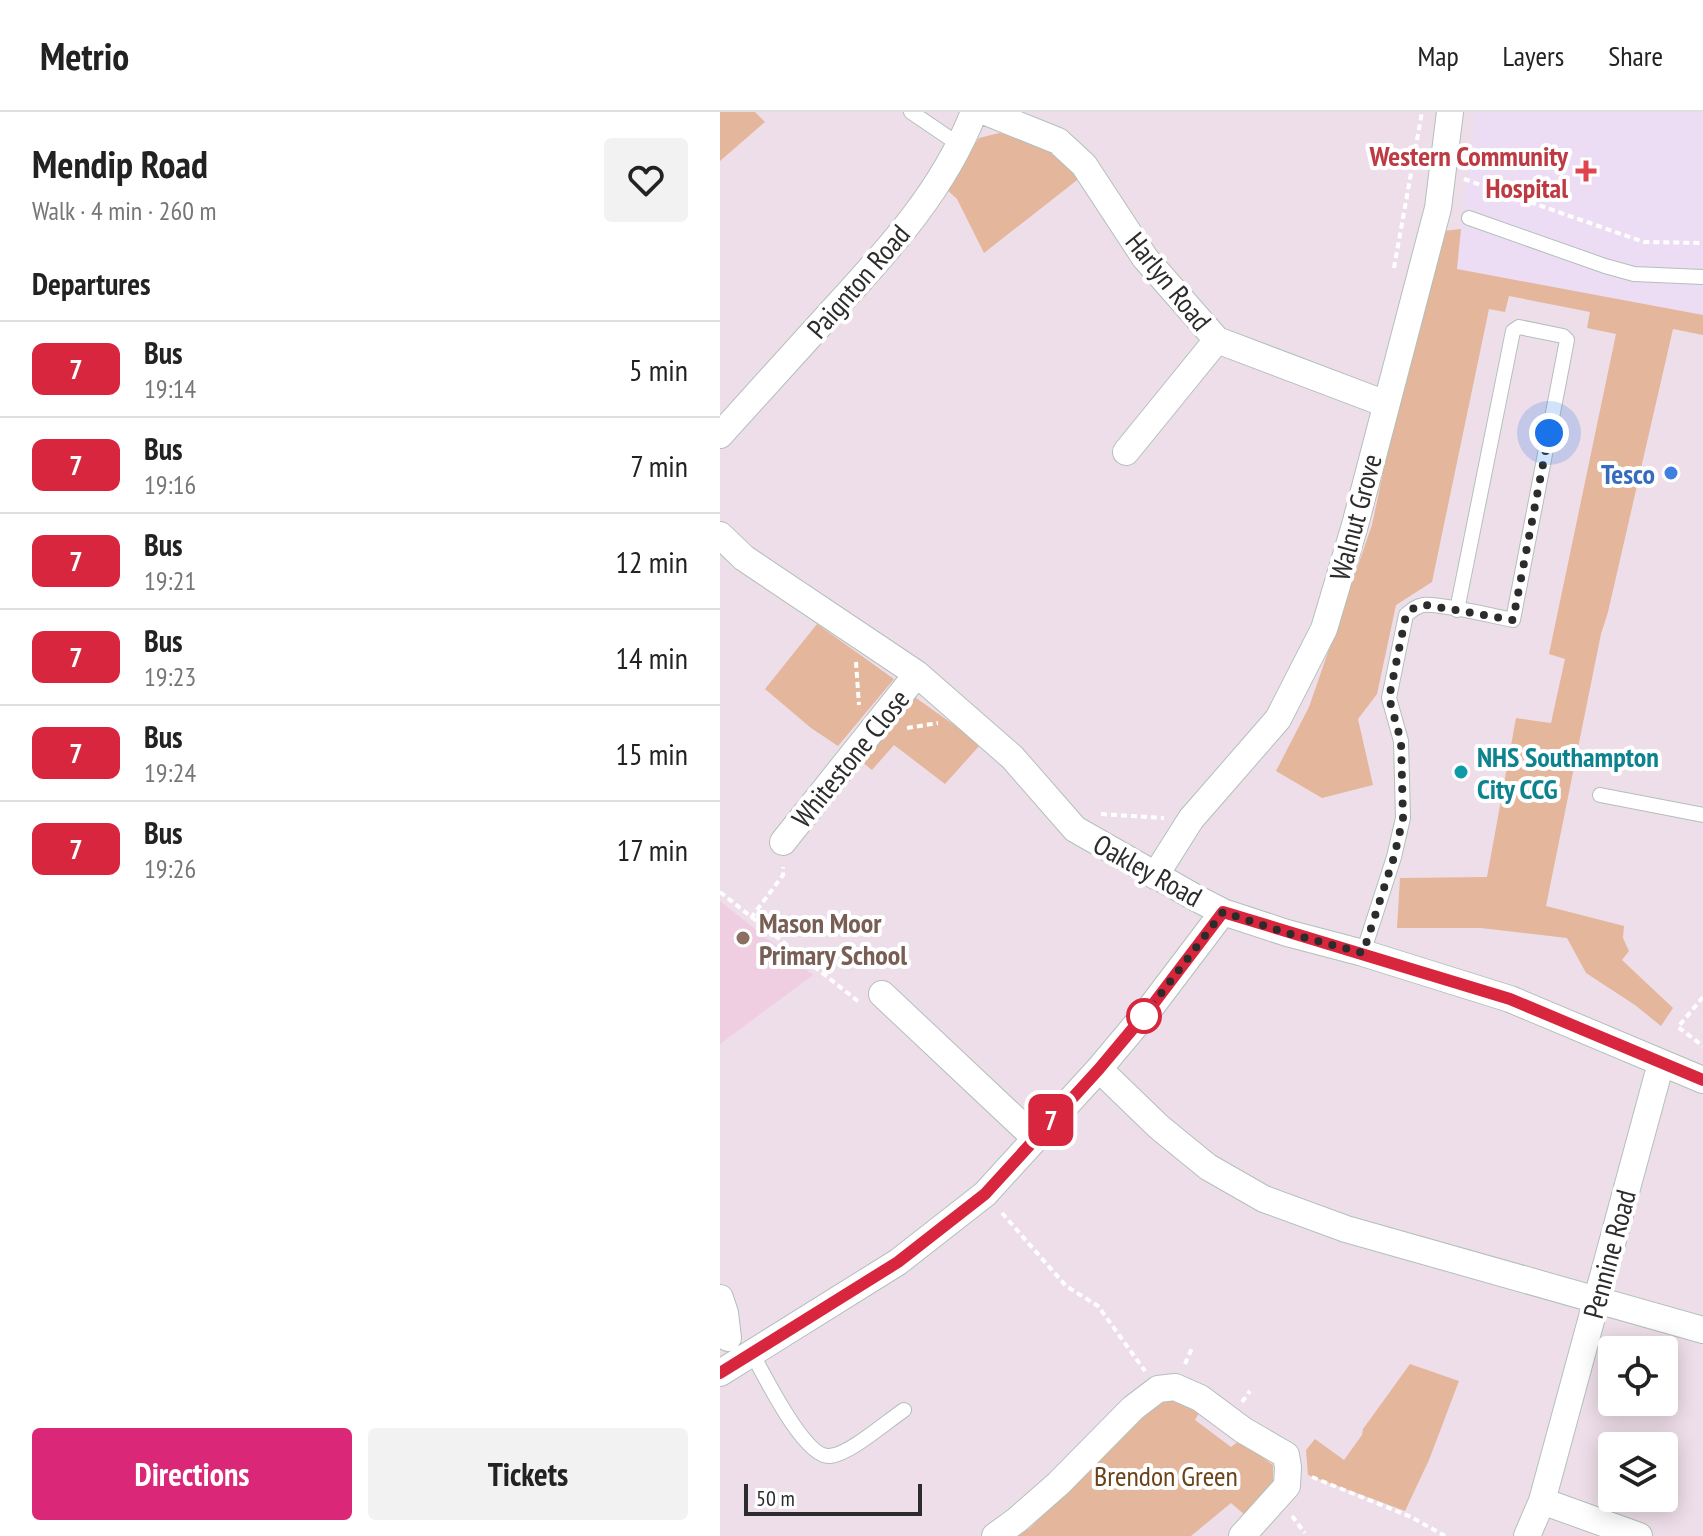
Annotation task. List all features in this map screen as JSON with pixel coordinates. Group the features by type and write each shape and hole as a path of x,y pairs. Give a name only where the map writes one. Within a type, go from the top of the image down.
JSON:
{"street":[{"name":"Paignton Road","path":"720,435 900,236 941,180 961,146 974,112"},
{"name":"Harlyn Road","path":"986,112 1058,141 1084,165 1145,258 1217,340 1386,404"},
{"name":"Walnut Grove","path":"1155,876 1191,819 1278,719 1324,629 1355,525 1438,208 1450,112"},
{"path":"1126,452 1217,340"},
{"name":"Oakley Road","path":"720,535 744,558 917,674 1012,757 1075,829 1155,876 1223,912 1510,999 1703,1080"},
{"name":"Whitestone Close","path":"783,842 917,674"},
{"path":"720,1298 725,1313 724,1337 738,1363 898,1262 985,1194 1099,1069 1223,912"},
{"path":"882,994 1035,1138"},
{"name":"Pennine Road","path":"1527,1536 1542,1501 1661,1063"},
{"path":"1099,1069 1159,1127 1208,1167 1264,1199 1346,1229 1703,1330"},
{"path":"995,1536 1058,1484 1133,1408 1158,1389 1175,1387 1200,1398 1243,1430 1286,1455 1287,1486 1242,1536"},
{"path":"1542,1501 1639,1536"}],"lane":[{"path":"911,112 961,146"},
{"path":"1469,218 1634,274 1703,277"},
{"path":"1363,953 1394,857 1403,818 1401,741 1389,698 1406,615 1414,608 1426,605 1513,620 1567,340 1563,336 1519,327 1513,331 1457,610"},
{"path":"1600,795 1703,815"},
{"path":"738,1363 816,1453 829,1456 847,1448 904,1410"}],"path":[{"path":"1394,268 1422,112"},
{"path":"1442,173 1644,242 1703,243"},
{"path":"855,650 865,738 968,719"},
{"path":"1059,811 1191,819"},
{"path":"751,918 783,875 783,842"},
{"path":"720,892 866,1007 882,994"},
{"path":"1703,997 1678,1027 1703,1046"},
{"path":"993,1203 1066,1286 1098,1306 1158,1389"},
{"path":"1288,1467 1411,1517 1445,1536"}],"shaded area":[{"name":"Western Community Hospital","path":"1476,112 1703,112 1703,315 1456,269"},
{"name":"Mason Moor Primary School","path":"720,901 813,975 720,1044"}],"green space":[{"path":"720,112 755,112 765,122 720,161"},
{"path":"999,133 1044,148 1081,177 984,253 957,199 945,188 979,138"},
{"path":"1461,229 1457,269 1703,315 1703,335 1673,329 1601,634 1546,906 1624,926 1623,938 1629,951 1622,960 1673,1008 1661,1026 1586,973 1567,938 1481,928 1397,928 1400,878 1487,877 1516,718 1551,723 1565,659 1549,654 1616,334 1587,328 1590,312 1509,296 1505,312 1489,309 1432,582 1396,605 1377,694 1358,719 1373,785 1322,798 1276,771 1309,707 1372,525 1434,232"},
{"path":"817,624 894,679 838,746 811,728 765,689"},
{"path":"909,693 981,744 945,784 894,745 872,770 857,758"},
{"path":"1410,1364 1459,1381 1429,1460 1405,1511 1308,1475 1306,1450 1315,1439 1344,1460"},
{"name":"Brendon Green","path":"1164,1396 1202,1408 1195,1420 1231,1447 1240,1440 1273,1465 1273,1483 1246,1516 1231,1503 1191,1536 1016,1536 1030,1528 1152,1403"}],"bus line":[{"name":"7","path":"720,1373 898,1262 985,1194 1099,1069 1223,912 1510,999 1703,1080"}],"place":[{"name":"Western Community Hospital","path":"1586,171"},
{"name":"Tesco","path":"1671,473"},
{"name":"NHS Southampton City CCG","path":"1461,772"},
{"name":"Mason Moor Primary School","path":"743,938"}],"route":[{"path":"1144,1016 1223,912 1363,953 1394,857 1403,818 1401,741 1389,698 1406,615 1414,608 1426,605 1513,620 1549,433"}]}
